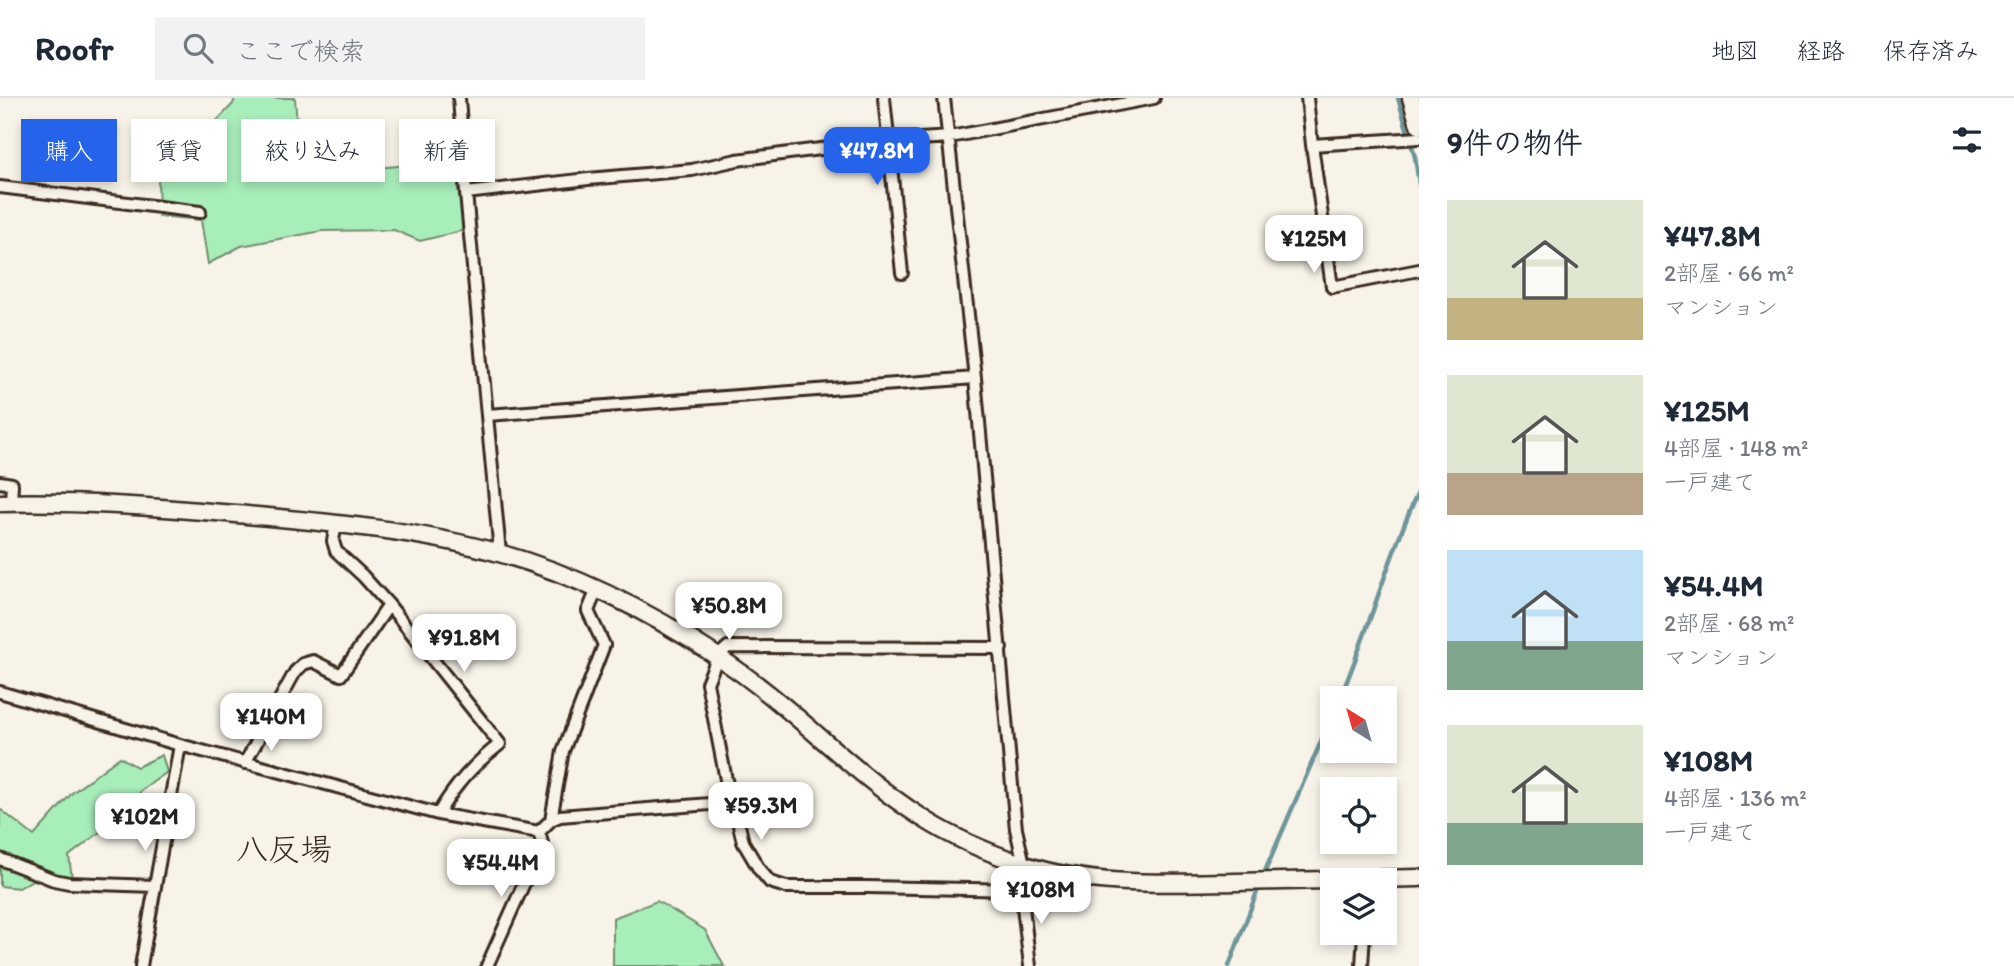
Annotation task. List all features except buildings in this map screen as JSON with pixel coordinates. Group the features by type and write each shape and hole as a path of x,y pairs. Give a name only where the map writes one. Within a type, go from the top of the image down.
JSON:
{"street":[{"path":"459,98 500,553"},
{"path":"884,98 902,273"},
{"path":"944,98 975,378 1016,830 1024,864 1021,890 1030,966"},
{"path":"466,193 588,178 692,170 737,160 889,141 950,137 1154,98"},
{"path":"1307,98 1332,287 1419,270"},
{"path":"1411,98 1419,125"},
{"path":"1312,145 1419,138"},
{"path":"0,187 200,212"},
{"path":"487,415 975,378"},
{"path":"0,482 12,484 5,503 163,508 336,523 423,536 500,553 597,589 660,620 755,682 882,789 922,818 970,844 1054,873 1098,880 1320,881"},
{"path":"336,523 333,541 336,551 389,605 500,744 476,763 450,794 438,814"},
{"path":"551,820 563,751 604,645 588,611 597,589"},
{"path":"245,763 295,672 303,664 313,661 341,675 389,605"},
{"path":"1001,648 728,647 718,656 707,683 731,804 743,842 770,882 786,887 1021,890"},
{"path":"0,692 180,746 438,814 539,832"},
{"path":"141,966 180,746"},
{"path":"539,832 559,816 731,804"},
{"path":"487,966 542,843 539,832"},
{"path":"0,859 54,880 95,885 155,886"},
{"path":"1397,879 1419,878"},
{"path":"1362,966 1363,945"}],"green space":[{"path":"235,98 295,98 297,119 241,119 241,182 385,182 385,167 399,166 399,182 458,182 465,230 420,241 394,230 322,231 241,246 208,264 201,220 159,216 158,182 227,182 227,119 219,119 233,104"},
{"path":"162,755 167,772 142,790 125,813 69,856 72,879 46,872 19,888 0,886 0,809 34,836 72,793 120,757 137,767"},
{"path":"657,901 705,930 724,966 613,966 613,918"}],"waterway":[{"path":"1398,98 1415,157 1419,184"},
{"path":"1345,686 1419,490"},
{"path":"1263,876 1320,744"},
{"path":"1229,966 1260,884"}],"district":[{"name":"八反場","path":"284,849"}]}
